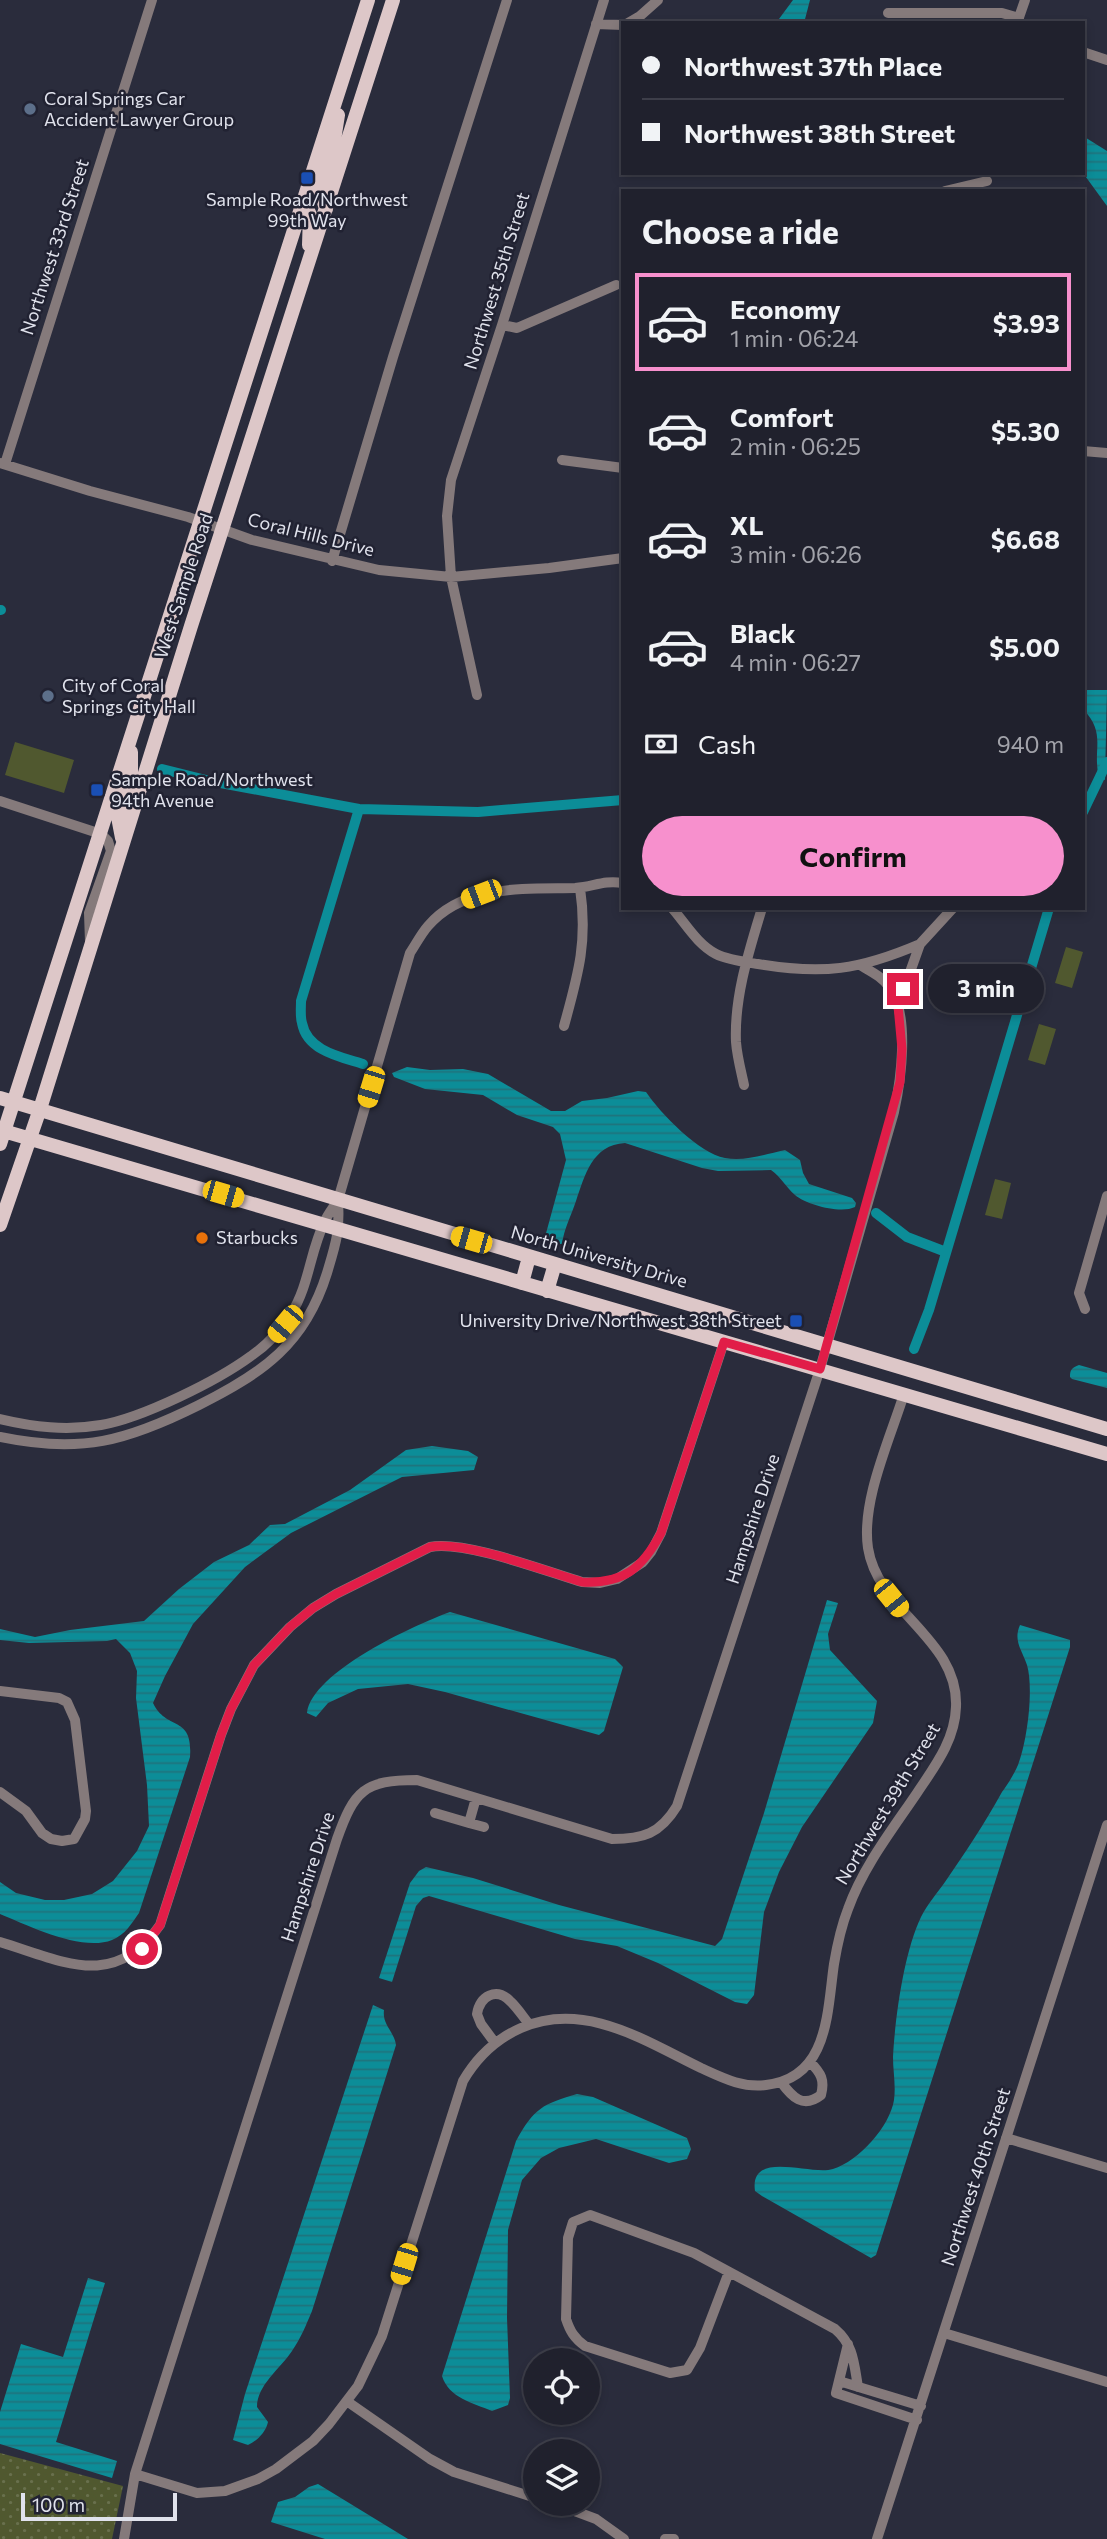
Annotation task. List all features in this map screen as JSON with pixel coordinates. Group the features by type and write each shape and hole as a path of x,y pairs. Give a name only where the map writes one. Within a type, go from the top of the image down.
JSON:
{"main road":[{"name":"West Sample Road","path":"1,1135 7,1100 101,834 368,0"},
{"name":"West Sample Road","path":"0,1225 40,1109 123,839 393,0"},
{"path":"326,209 320,188 335,134 340,85"},
{"path":"303,202 310,215 308,264"},
{"path":"123,839 118,817 131,774 131,740"},
{"name":"North University Drive","path":"7,1100 1107,1429"},
{"path":"1,1135 29,1138 1107,1454"},
{"path":"522,1283 529,1257"},
{"path":"547,1291 555,1264"}],"street":[{"name":"Northwest 33rd Street","path":"3,463 152,0"},
{"path":"332,561 393,357 507,0"},
{"name":"Northwest 35th Street","path":"477,695 451,576 447,516 451,480 604,0"},
{"path":"641,19 658,0"},
{"path":"888,12 1002,13 1018,20 1025,0"},
{"path":"596,24 621,24"},
{"path":"1085,53 1107,60"},
{"path":"955,189 988,182"},
{"path":"502,325 517,328 616,285"},
{"path":"1085,451 1107,453"},
{"path":"562,460 621,468"},
{"name":"Coral Hills Drive","path":"3,463 223,530 332,561 379,570 451,576 549,568 621,558"},
{"path":"0,801 101,834 108,841 111,851 89,912 90,946"},
{"path":"0,1419 40,1427 100,1425 149,1411 250,1358 285,1324 301,1295 323,1224 338,1200 410,953 429,925 453,904 481,894 531,888 580,888 606,881 621,883"},
{"path":"564,1026 580,967 583,944 584,915 580,888"},
{"path":"674,910 699,942 717,955 797,971 826,971 859,965 920,944"},
{"path":"744,1085 736,1043 746,962 761,910"},
{"path":"898,1006 920,944 951,910"},
{"path":"859,965 878,976 890,988 898,1006"},
{"name":"Hampshire Drive","path":"124,2539 135,2474 348,1809 359,1794 375,1784 394,1780 417,1780 612,1839 634,1839 652,1833 668,1820 677,1806 820,1369 900,1082 902,1049 898,1006"},
{"path":"1085,1309 1079,1293 1107,1196"},
{"path":"0,1437 38,1444 103,1442 156,1426 256,1374 294,1339 317,1303 340,1229 338,1200"},
{"path":"309,1273 326,1278"},
{"path":"0,1942 78,1965 97,1966 116,1963 142,1949 160,1925 221,1735 241,1687 254,1665 290,1627 336,1594 430,1547 441,1545 468,1549 582,1582 600,1583 617,1579 643,1562 661,1533 724,1342"},
{"path":"250,1358 256,1374"},
{"name":"Northwest 39th Street","path":"810,2062 818,2050 827,2025 839,1937 854,1892 866,1869 940,1758 954,1728 957,1705 955,1684 947,1664 937,1647 891,1598 872,1563 868,1545 871,1503 904,1394"},
{"path":"149,1411 156,1426"},
{"path":"38,1444 40,1427"},
{"path":"0,1691 67,1702 75,1720 85,1819 74,1839 51,1839 42,1833 26,1811 0,1792"},
{"path":"469,1823 476,1798"},
{"path":"435,1813 484,1827"},
{"name":"Northwest 40th Street","path":"877,2539 1107,1825"},
{"path":"495,2043 477,2014 479,2005 488,1995 499,1994 510,2000 528,2024"},
{"path":"135,2474 197,2493 217,2492 240,2486 267,2474 294,2456 321,2433 348,2402 382,2336 460,2088 470,2069 495,2043 514,2031 528,2024 562,2018 598,2021 741,2085 763,2086 781,2082 810,2062 820,2072 823,2081 821,2095 814,2101 805,2102 796,2099 781,2082"},
{"path":"1006,2138 1107,2168"},
{"path":"729,2272 700,2348 687,2370 670,2373 585,2346 576,2339 566,2319 568,2238 573,2222 590,2215 694,2253 835,2329 848,2344 855,2361 858,2387"},
{"path":"944,2333 1107,2382"},
{"path":"848,2344 836,2393 917,2420"},
{"path":"839,2381 921,2406"},
{"path":"348,2402 430,2459 454,2472 523,2494"},
{"path":"588,2516 624,2539"},
{"path":"665,2539 674,2539"}],"green space":[{"path":"15,742 74,760 64,793 5,775"},
{"path":"1066,947 1083,952 1072,988 1055,983"},
{"path":"1039,1024 1056,1029 1045,1065 1028,1060"},
{"path":"995,1179 1011,1183 1002,1219 985,1215"},
{"path":"0,2453 123,2486 112,2539 0,2539"}],"water":[{"path":"793,0 810,0 805,21 777,21"},
{"path":"1085,137 1107,151 1107,206 1084,175"},
{"path":"1085,690 1107,690 1105,780 1099,777 1097,734 1085,712"},
{"path":"407,1067 430,1070 463,1069 488,1074 551,1111 565,1111 582,1101 638,1091 646,1092 671,1121 704,1149 732,1159 785,1150 800,1160 809,1184 852,1198 856,1203 855,1207 833,1209 807,1202 795,1195 771,1170 718,1171 625,1143 614,1145 597,1155 583,1181 562,1244 554,1244 545,1237 566,1160 560,1134 553,1127 517,1115 483,1095 425,1089 394,1077 392,1073"},
{"path":"1079,1365 1107,1373 1107,1388 1072,1379 1071,1370"},
{"path":"432,1446 468,1451 478,1457 474,1470 402,1477 291,1533 245,1567 193,1624 153,1703 165,1718 187,1734 190,1757 139,1913 128,1928 112,1940 86,1943 40,1931 0,1914 0,1882 16,1893 45,1900 64,1900 92,1894 113,1881 137,1851 149,1826 147,1785 136,1698 137,1671 130,1653 116,1639 29,1643 0,1640 0,1629 35,1637 144,1621 214,1562 249,1545 270,1525 285,1524 350,1490 406,1450"},
{"path":"827,1600 838,1603 828,1634 830,1650 877,1701 873,1723 802,1827 779,1872 764,1912 754,1995 747,2004 735,2002 658,1963 617,1946 575,1939 429,1896 416,1906 392,1982 379,1978 410,1883 419,1871 426,1867 715,1946 722,1939 764,1813"},
{"path":"450,1612 615,1659 623,1667 604,1731 599,1735 408,1684 358,1689 328,1703 316,1717 307,1713 313,1697 345,1666 390,1639"},
{"path":"1020,1625 1070,1640 1070,1647 876,2255 871,2258 762,2196 755,2191 756,2178 771,2167 823,2170 843,2165 863,2151 886,2121 894,2100 893,2057 898,2005 915,1931 926,1908 1011,1779 1021,1755 1027,1730 1030,1688 1027,1665 1018,1641"},
{"path":"373,2005 384,2010 385,2020 396,2045 312,2311 295,2346 261,2392 257,2407 268,2422 261,2436 248,2445 233,2440 245,2394"},
{"path":"577,2094 593,2097 687,2138 691,2149 687,2159 669,2163 596,2139 559,2148 541,2158 522,2180 508,2230 510,2398 508,2405 492,2411 456,2395 442,2376 516,2141 528,2121 540,2109"},
{"path":"88,2278 105,2283 56,2442 117,2461 112,2478 0,2444 0,2412 21,2344 63,2357"},
{"path":"318,2484 408,2539 325,2539 271,2522 278,2502 295,2497"}],"waterway":[{"path":"1085,808 1107,762"},
{"path":"162,769 210,781 359,809 478,812 621,800"},
{"path":"359,809 301,1001 301,1021 305,1033 318,1046 363,1064"},
{"path":"914,1349 929,1310 1048,910"},
{"path":"876,1213 907,1237 946,1252"}],"place":[{"name":"Coral Springs Car Accident Lawyer Group","path":"30,109"},
{"name":"Sample Road/Northwest 99th Way","path":"307,178"},
{"name":"City of Coral Springs City Hall","path":"48,696"},
{"name":"Sample Road/Northwest 94th Avenue","path":"97,790"},
{"name":"Starbucks","path":"202,1238"},
{"name":"University Drive/Northwest 38th Street","path":"796,1321"}],"route":[{"path":"142,1949 160,1925 221,1735 241,1687 254,1665 290,1627 336,1594 430,1547 441,1545 468,1549 582,1582 600,1583 617,1579 643,1562 661,1533 724,1342 820,1369 894,1112 900,1082 902,1049 898,1006 903,989"}]}
